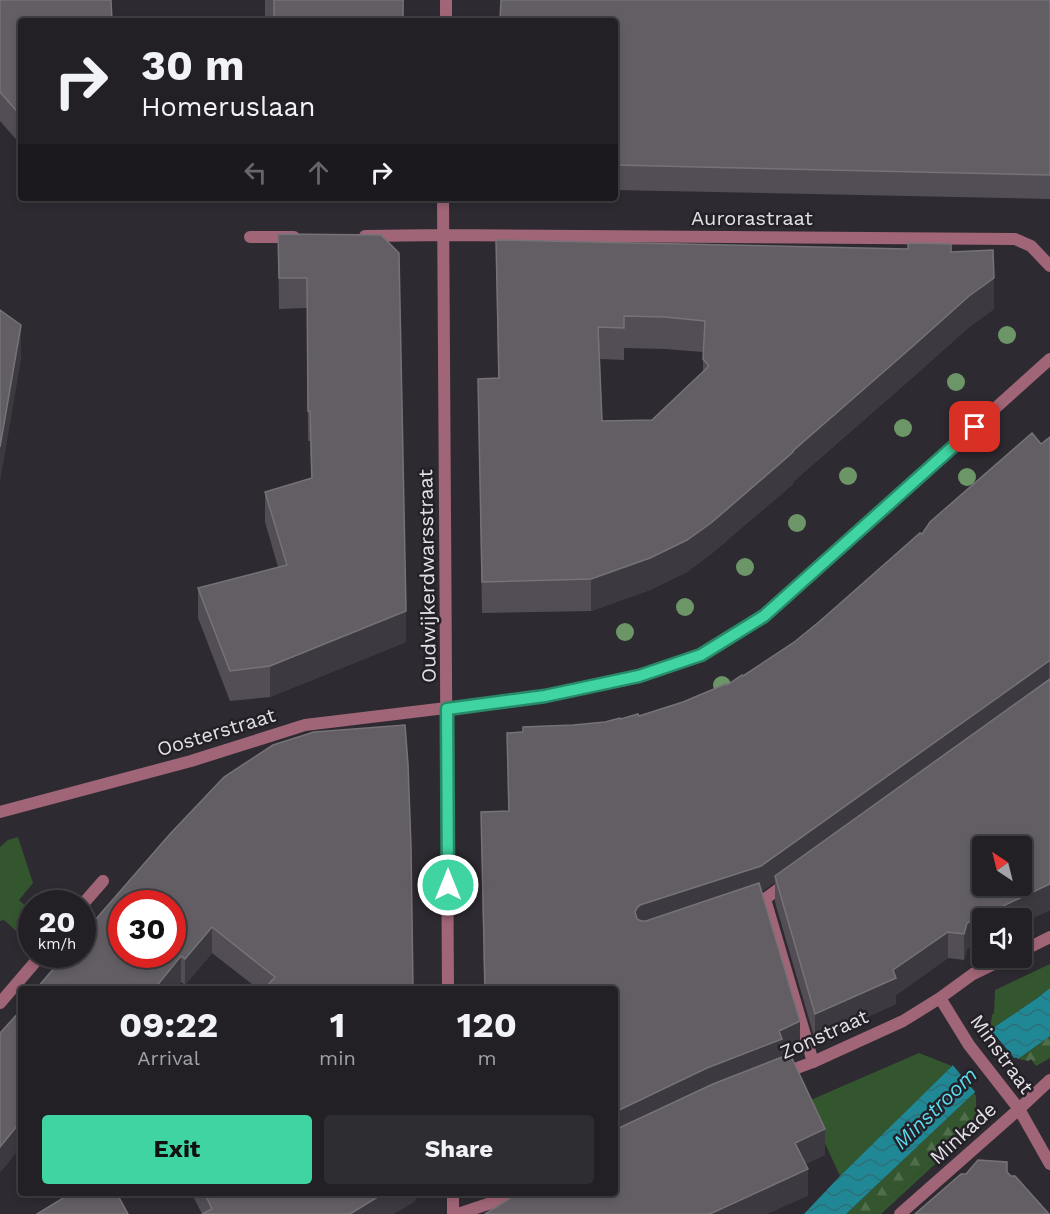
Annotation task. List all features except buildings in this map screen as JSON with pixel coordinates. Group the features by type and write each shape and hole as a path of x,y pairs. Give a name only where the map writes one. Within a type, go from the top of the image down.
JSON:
{"street":[{"path":"446,0 446,18"},
{"name":"Oudwijkerdwarsstraat","path":"444,201 448,986"},
{"path":"352,236 443,235"},
{"name":"Aurorastraat","path":"443,235 1015,240 1031,246 1050,266"},
{"path":"250,237 307,237"},
{"name":"Oosterstraat","path":"0,812 191,761 305,725 557,694 639,676 701,655 764,616 1050,359"},
{"path":"732,910 765,899 802,872"},
{"path":"95,890 103,881"},
{"path":"765,899 813,1062"},
{"path":"1032,946 1050,937"},
{"path":"0,1003 30,968"},
{"name":"Zonstraat","path":"772,1078 903,1021 985,968"},
{"name":"Minstraat","path":"940,998 969,1045 1019,1109 1050,1164"},
{"name":"Minkade","path":"900,1214 1050,1080"},
{"path":"453,1196 455,1214 510,1196"}],"green space":[{"path":"18,837 33,883 27,890 18,890 18,933 4,920 0,921 0,847 8,840"},
{"path":"1050,964 1050,988 990,1030 994,1013 995,990"},
{"path":"1050,1036 1050,1058 1036,1066 1031,1059 1029,1061 1018,1059"},
{"path":"919,1053 952,1066 840,1176 806,1102"},
{"path":"974,1093 976,1107 974,1109 980,1116 875,1214 846,1214"},
{"path":"980,1116 984,1119 881,1214 875,1214"}],"water":[{"name":"Minstroom","path":"1050,988 1050,1036 1018,1059 1016,1057 974,1093 846,1214 804,1214 990,1030"}],"pier":[{"path":"989,1028 1016,1060 977,1094 951,1063"}],"route":[{"path":"448,885 447,709 545,696 639,676 701,655 764,616 975,427"}]}
